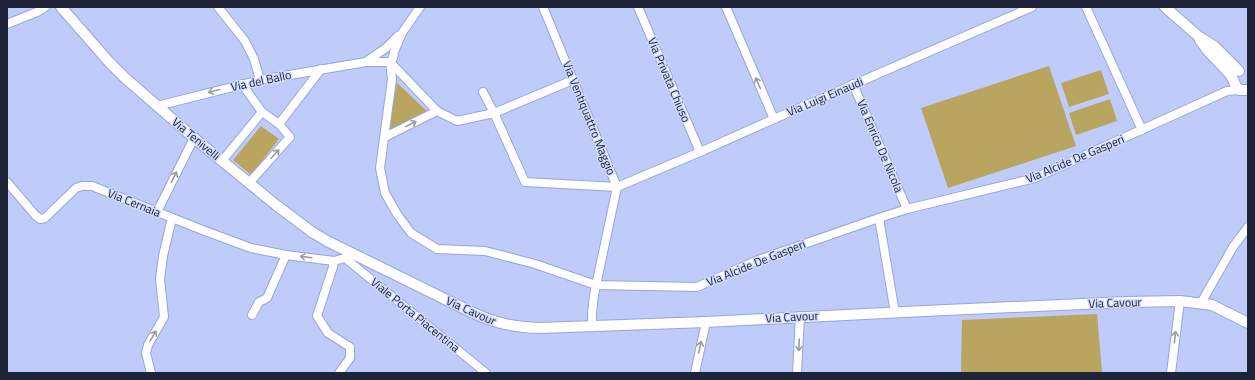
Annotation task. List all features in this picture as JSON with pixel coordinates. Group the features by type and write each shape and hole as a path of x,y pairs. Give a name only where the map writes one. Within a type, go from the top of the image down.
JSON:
{"main road":[{"name":"Via Tenivelli","path":"61,7 109,62 157,106 249,183 312,232 346,254"},
{"path":"1165,7 1198,36 1208,51 1229,73 1239,76 1236,86 1246,90"},
{"name":"Via Cavour","path":"346,254 490,321 524,328 706,322 800,316 1180,301 1212,305 1248,323"}],"street":[{"path":"7,24 37,12 45,7"},
{"path":"218,7 245,41 254,59 260,80"},
{"path":"420,7 415,12 402,33 381,59 387,62 437,111 457,121 494,114 573,80"},
{"name":"Via Ventiquattro Maggio","path":"543,7 617,186 596,285 592,326"},
{"name":"Via Privata Chiuso","path":"638,7 700,152"},
{"path":"726,7 774,119"},
{"name":"Via Luigi Einaudi","path":"617,186 700,152 1032,7"},
{"path":"1086,7 1142,130"},
{"path":"366,62 387,62 394,58 387,51"},
{"path":"366,62 387,51"},
{"name":"Via del Ballo","path":"157,106 260,80 366,62"},
{"name":"Via Alcide De Gasperi","path":"387,62 392,79 380,168 385,193 397,214 411,233 437,249 485,251 535,264 596,285 698,287 758,260 879,218 907,209 1035,178 1227,91 1246,90"},
{"path":"279,124 321,70"},
{"path":"1227,91 1239,76"},
{"path":"242,84 262,112 279,124 290,137 249,183"},
{"name":"Via Enrico De Nicola","path":"853,84 907,209"},
{"path":"483,92 525,182 617,186"},
{"path":"385,136 437,111"},
{"path":"222,161 262,112"},
{"path":"157,212 194,138"},
{"name":"Via Cernaia","path":"7,182 40,219 45,218 76,188 82,186 92,186 251,248 286,255 334,261 346,254"},
{"path":"151,373 146,353 148,345 164,317 159,279 172,218"},
{"path":"879,218 895,313"},
{"path":"1201,303 1233,247 1248,227"},
{"name":"Viale Porta Piacentina","path":"346,254 486,373"},
{"path":"252,315 259,302 267,298 286,255"},
{"path":"334,261 317,316 328,333 350,349 350,358 339,373"},
{"path":"1171,373 1180,301"},
{"path":"798,373 800,316"},
{"path":"695,373 706,322"}],"shaded area":[{"path":"1049,66 1076,146 948,188 921,108"},
{"path":"1101,70 1109,94 1069,107 1061,83"},
{"path":"397,83 428,112 388,132"},
{"path":"1110,99 1117,121 1076,135 1069,113"},
{"path":"261,126 279,139 251,175 233,160"},
{"path":"1097,314 1102,372 961,373 962,320"}]}
